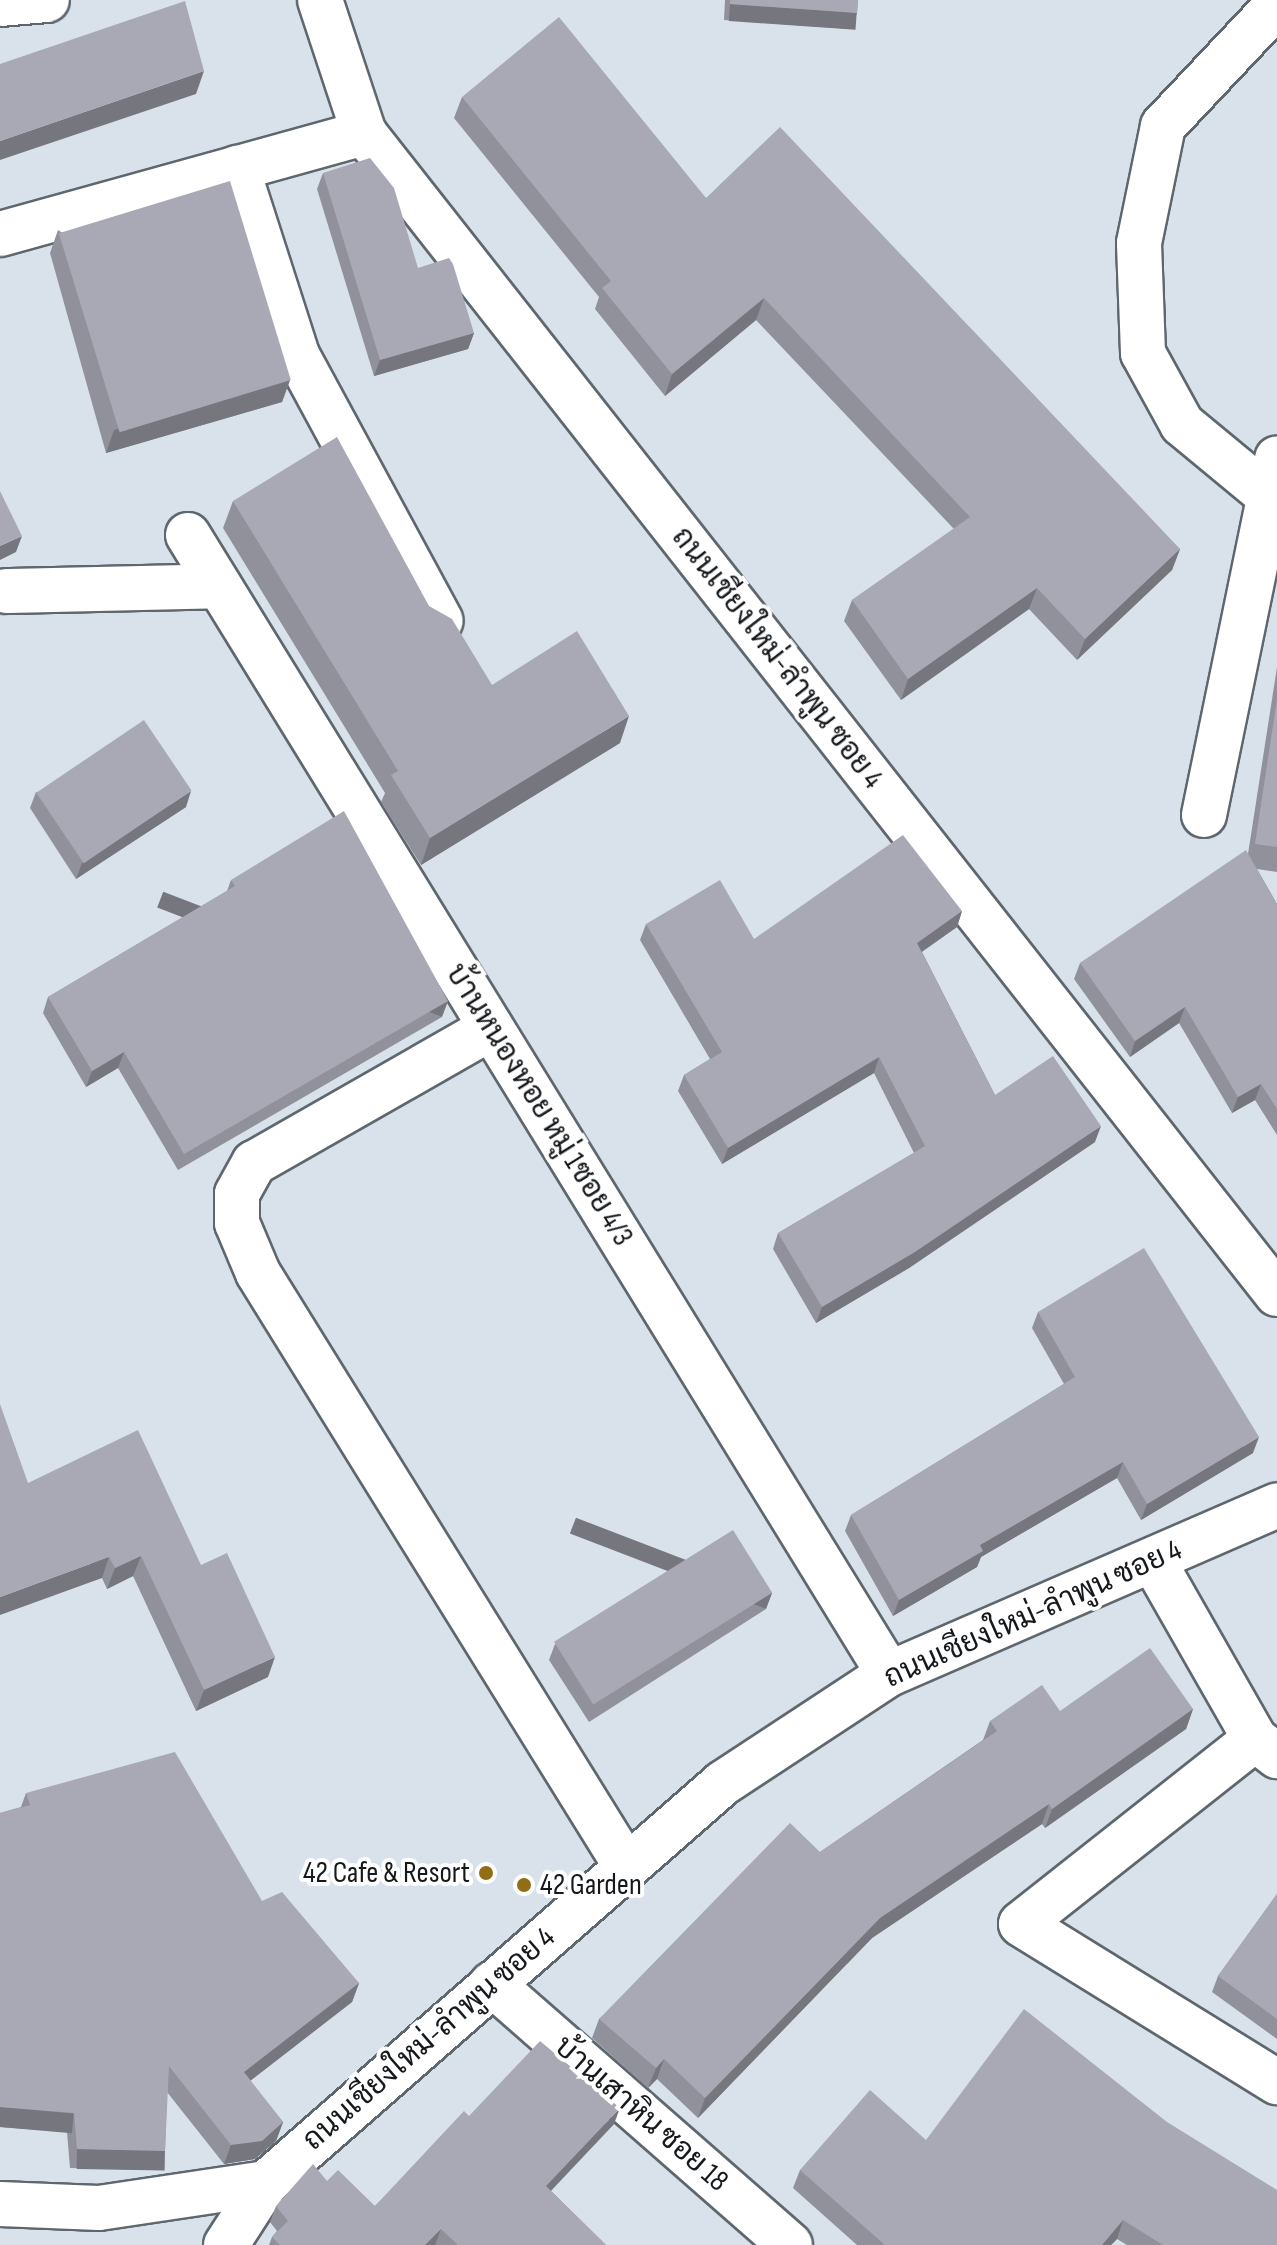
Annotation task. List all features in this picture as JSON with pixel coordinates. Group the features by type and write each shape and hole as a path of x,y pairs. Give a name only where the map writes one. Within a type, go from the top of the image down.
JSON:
{"street":[{"path":"0,4 47,0"},
{"name":"ถนนเชียงใหม่-ลำพูน ซอย 4","path":"320,0 364,133 1273,1282"},
{"path":"1204,815 1273,477 1182,424 1143,353 1139,243 1163,126 1277,5"},
{"path":"0,234 364,133"},
{"path":"237,168 297,355 441,621"},
{"name":"บ้านหนองหอย หมู่ 1ซอย 4/3","path":"188,535 889,1674"},
{"path":"6,591 219,586"},
{"path":"491,1028 254,1163 237,1194 237,1223 258,1273 626,1866"},
{"name":"ถนนเชียงใหม่-ลำพูน ซอย 4","path":"226,2245 266,2183 723,1783 889,1674 1154,1562 1277,1505"},
{"path":"1154,1562 1266,1748 1021,1924 1277,2082"},
{"name":"บ้านเสาหิน ซอย 18","path":"492,1984 790,2245"},
{"path":"0,2204 99,2208 266,2183"}],"building":[{"path":"730,0 858,0 857,13 730,4"},
{"path":"185,1 204,71 0,141 0,64"},
{"path":"559,17 706,198 780,127 1180,549 1085,639 1037,588 908,679 852,600 970,517 764,298 672,374 602,288 611,281 462,97"},
{"path":"370,158 394,188 418,268 449,258 453,264 474,333 380,360 323,173"},
{"path":"230,181 291,380 120,432 59,233"},
{"path":"337,437 429,606 452,619 492,685 577,631 629,716 430,838 391,775 398,771 233,501"},
{"path":"0,491 22,536 0,546"},
{"path":"1277,699 1277,847 1255,844"},
{"path":"144,720 192,790 84,863 36,793"},
{"path":"344,811 448,1001 184,1154 124,1052 92,1071 48,997 235,886 231,880"},
{"path":"903,835 962,911 917,943 995,1095 1053,1056 1101,1126 915,1252 822,1307 778,1233 925,1146 879,1057 728,1148 684,1075 722,1052 646,924 720,880 754,939"},
{"path":"1246,850 1277,904 1277,1109 1261,1084 1238,1097 1185,1007 1135,1041 1080,963"},
{"path":"1144,1248 1259,1437 1147,1504 1123,1462 980,1545 983,1551 899,1600 851,1515 1075,1377 1038,1312"},
{"path":"0,1404 28,1483 138,1430 201,1565 227,1553 275,1657 204,1690 141,1556 115,1568 109,1557 0,1597"},
{"path":"733,1530 772,1593 593,1705 554,1642"},
{"path":"1150,1648 1193,1709 1052,1809 1049,1804 880,1918 705,2098 664,2059 656,2068 599,2019 790,1823 820,1852 997,1731 990,1721 1042,1685 1060,1711"},
{"path":"175,1752 262,1901 282,1892 359,1983 244,2072 283,2122 262,2141 231,2145 169,2066 165,2151 77,2149 74,2113 0,2107 0,1813 30,1805 26,1793"},
{"path":"1277,1894 1277,2019 1218,1976"},
{"path":"1024,2009 1167,2122 1277,2190 1277,2245 1163,2245 1123,2220 1102,2245 885,2245 800,2170 870,2090 926,2140"},
{"path":"540,2041 620,2108 546,2186 606,2245 458,2245 441,2229 425,2245 280,2245 272,2237 288,2221 276,2206 313,2164 327,2181 338,2170 375,2206 464,2111 469,2116"}],"place":[{"name":"42 Cafe & Resort","path":"486,1873"},
{"name":"42 Garden","path":"524,1885"}]}
